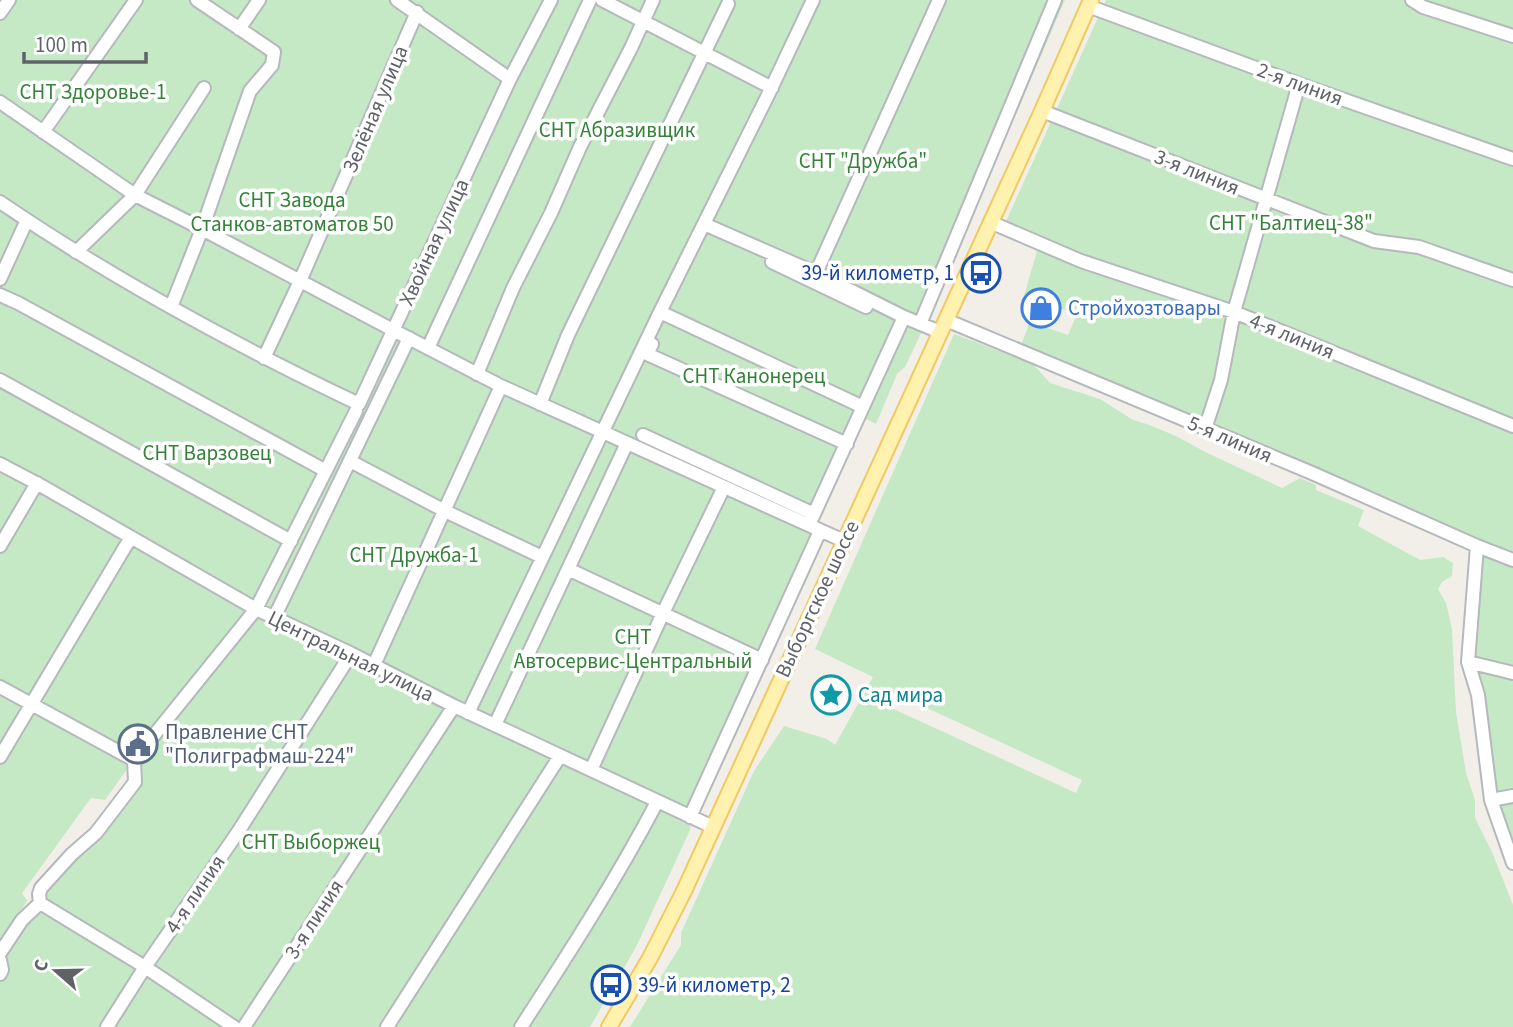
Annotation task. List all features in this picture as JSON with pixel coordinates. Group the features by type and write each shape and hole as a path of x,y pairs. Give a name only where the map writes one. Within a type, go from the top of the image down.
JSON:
{"main road":[{"path":"943,326 1090,3"},
{"name":"Выборгское шоссе","path":"609,1027 650,958 684,891 943,326"}],"street":[{"path":"0,13 9,0"},
{"path":"43,132 136,0"},
{"path":"171,307 202,229 250,91 272,65 274,52 198,0"},
{"path":"239,29 259,0"},
{"path":"397,0 510,79"},
{"name":"Хвойная улица","path":"134,760 256,609 357,408 510,79 550,0"},
{"path":"428,348 590,0"},
{"path":"602,0 772,88"},
{"path":"477,374 513,288 653,0"},
{"path":"813,0 704,223 647,355 847,444"},
{"path":"816,273 939,0"},
{"path":"920,324 1055,0"},
{"path":"1412,0 1423,7 1513,36"},
{"name":"2-я линия","path":"1090,3 1299,84 1513,159"},
{"path":"540,404 568,335 728,4"},
{"name":"Зелёная улица","path":"264,358 416,12"},
{"path":"1205,429 1221,380 1234,312 1299,84"},
{"path":"76,252 135,195 204,88"},
{"path":"0,102 135,195 477,374 724,487 814,523"},
{"name":"3-я линия","path":"1042,110 1374,241 1419,247 1513,280"},
{"path":"0,202 76,252 171,307 357,408"},
{"path":"0,279 27,220"},
{"name":"4-я линия","path":"990,222 1081,261 1234,312 1513,426"},
{"path":"704,223 816,273 903,321"},
{"path":"694,260 708,232 903,321"},
{"path":"0,295 326,471"},
{"path":"663,314 863,407"},
{"path":"467,713 602,432 663,314"},
{"path":"690,817 762,660 814,523 903,321"},
{"name":"5-я линия","path":"903,321 943,326 1205,429 1513,560"},
{"path":"274,618 409,338"},
{"path":"0,380 291,541"},
{"path":"374,666 501,386"},
{"path":"643,435 844,541"},
{"path":"495,725 627,443"},
{"path":"350,461 444,511 542,557"},
{"name":"Центральная улица","path":"0,464 256,609 467,713 713,827"},
{"path":"0,546 37,483"},
{"path":"591,770 724,487"},
{"path":"0,757 131,537"},
{"path":"1477,546 1468,662 1478,695 1491,800 1513,863"},
{"path":"568,569 762,660"},
{"name":"4-я линия","path":"107,1027 351,654"},
{"path":"1468,662 1513,673"},
{"path":"0,687 134,760 135,782 96,833 72,853 41,888 40,903"},
{"name":"3-я линия","path":"244,1027 454,706"},
{"path":"387,1027 560,756"},
{"path":"1491,800 1513,796"},
{"path":"521,1027 594,914 657,802"},
{"path":"40,903 145,967 234,1027"},
{"path":"0,953 22,920 40,903"},
{"path":"0,960 0,974"}],"green space":[{"path":"0,0 1065,0 905,367 897,374 876,424 860,416 812,519 819,530 691,822 690,830 636,947 590,1027 0,1027 0,960 40,891 135,783 130,765 105,800 91,798 22,893 27,901 0,942"},
{"name":"СНТ \"Балтиец-38\"","path":"1106,0 1513,0 1513,863 1468,662 1477,546 1019,350 1030,322 1068,335 1077,314 1024,296 1039,244 1003,228"},
{"path":"954,334 1033,364 1050,383 1100,399 1133,420 1180,438 1282,488 1300,478 1316,485 1316,490 1364,510 1358,526 1420,560 1443,557 1453,563 1452,576 1442,582 1438,589 1446,603 1452,630 1456,712 1466,773 1475,800 1475,818 1513,905 1513,1027 630,1027 681,945 681,933 754,771 784,726 827,739 835,745 873,677 815,649","holes":["880,686 1082,780 1076,793 874,700"]}],"place":[{"name":"39-й километр, 1","path":"981,273"},
{"name":"Стройхозтовары","path":"1041,308"},
{"name":"Сад мира","path":"831,695"},
{"name":"Правление СНТ \"Полиграфмаш-224\"","path":"138,744"},
{"name":"39-й километр, 2","path":"611,985"}],"park label":[{"name":"СНТ Здоровье-1","path":"93,92"},
{"name":"СНТ Абразивщик","path":"617,130"},
{"name":"СНТ \"Дружба\"","path":"863,161"},
{"name":"СНТ Завода Станков-автоматов 50","path":"292,212"},
{"name":"СНТ Канонерец","path":"754,376"},
{"name":"СНТ Варзовец","path":"207,453"},
{"name":"СНТ Дружба-1","path":"414,555"},
{"name":"СНТ Автосервис-Центральный","path":"633,649"},
{"name":"СНТ Выборжец","path":"311,842"}]}
